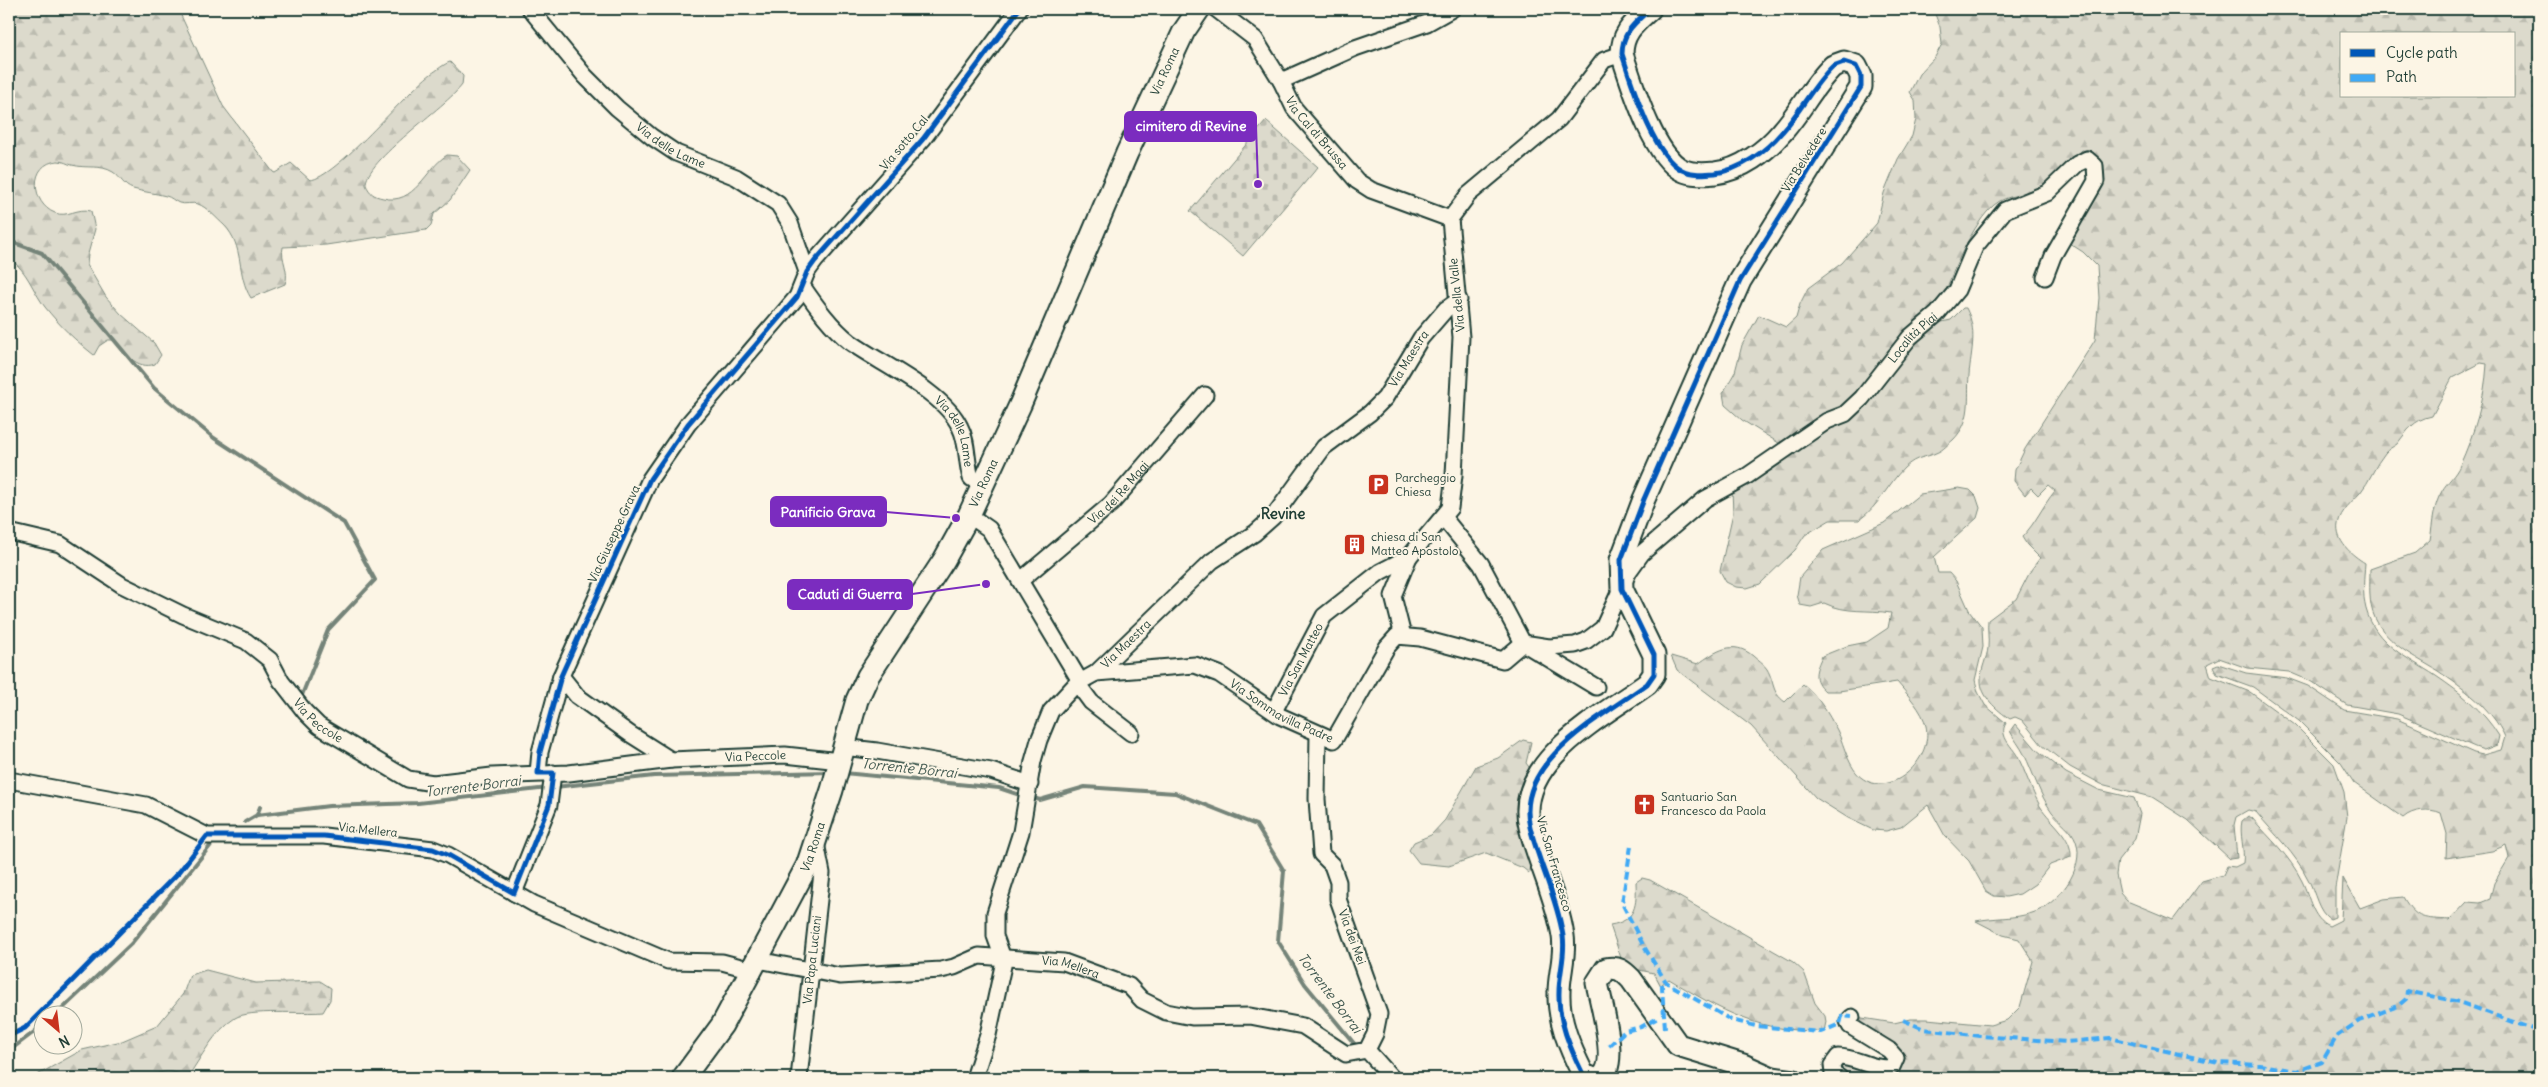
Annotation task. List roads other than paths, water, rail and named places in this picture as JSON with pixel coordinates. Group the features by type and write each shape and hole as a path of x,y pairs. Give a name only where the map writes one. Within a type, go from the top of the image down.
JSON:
{"street":[{"name":"Via delle Lame","path":"530,9 585,76 617,108 652,137 676,153 736,177 778,204 790,223 807,272"},
{"name":"Via sotto Cal","path":"803,287 807,272 923,139 1019,9"},
{"name":"Via Roma","path":"683,1078 722,1025 807,866 832,790 857,700 868,676 944,560 969,515 1127,153 1184,31 1199,9"},
{"name":"Via Cal di Brussa","path":"1216,9 1255,39 1281,81 1294,108 1357,181 1371,190 1450,219"},
{"path":"1281,81 1355,48 1427,23 1452,9"},
{"path":"1450,219 1468,195 1559,119 1604,60 1622,54 1622,41 1628,28 1650,9"},
{"name":"Via Belvedere","path":"1622,54 1648,123 1663,153 1681,170 1698,174 1734,168 1764,149 1782,133 1833,66 1844,62 1856,66 1861,76 1861,88 1740,281 1644,499 1621,560 1622,589"},
{"name":"Località Piai","path":"1622,589 1629,571 1642,553 1704,499 1747,476 1794,441 1827,421 1845,414 1910,337 1937,314 1957,290 1974,247 2005,210 2047,193 2077,164 2087,158 2095,166 2096,181 2054,256 2045,277"},
{"name":"Via della Valle","path":"1443,517 1450,508 1454,475 1462,337 1450,219"},
{"name":"Via delle Lame","path":"803,287 818,309 848,341 928,391 944,406 960,424 972,478 983,486"},
{"name":"Via Giuseppe Grava","path":"514,893 549,805 548,776 540,752 561,676 650,478 688,424 776,324 803,287"},
{"name":"Via Maestra","path":"974,1078 996,1004 1003,957 995,936 995,912 1021,832 1033,761 1051,711 1078,682 1096,674 1212,560 1255,533 1273,517 1324,448 1370,413 1385,398 1421,338 1446,310 1459,300"},
{"name":"Via dei Re Magi","path":"1022,580 1111,504 1205,395"},
{"path":"969,515 989,529 1022,580 1091,702 1131,733"},
{"path":"1443,517 1481,564 1523,643 1596,687"},
{"name":"Via San Matteo","path":"1274,711 1324,616 1380,572 1409,556 1443,517"},
{"name":"Via Peccole","path":"9,532 60,544 122,585 183,615 246,641 270,660 280,681 319,726 408,779 433,782 548,776 672,760 784,754 840,758 877,751 991,771 1029,788"},
{"path":"1409,556 1393,596 1403,636 1456,646 1503,660 1523,643 1549,647 1586,641 1603,628 1622,589"},
{"name":"Via San Francesco","path":"1590,1078 1583,1074 1576,1061 1560,1020 1559,991 1563,963 1563,937 1556,902 1530,826 1528,806 1544,766 1568,739 1647,684 1654,674 1654,655 1622,589"},
{"name":"Via Sommavilla Padre","path":"1096,674 1195,665 1219,674 1280,716 1334,740 1386,647 1393,639 1403,636"},
{"path":"561,676 577,696 630,734 672,760"},
{"name":"Via dei Mei","path":"1318,734 1317,799 1322,854 1332,865 1338,882 1338,899 1379,1014 1375,1034 1363,1051"},
{"name":"Via Mellera","path":"9,780 146,805 207,836 324,836 433,849 448,855 514,893 668,961 722,962 840,976 941,970 954,967 978,956 1064,962 1102,974 1129,986 1142,1000 1166,1012 1192,1017 1250,1016 1303,1026 1346,1054 1363,1051"},
{"name":"Via Papa Luciani","path":"799,1078 822,873 816,843"},
{"path":"1600,1078 1604,1075 1609,1065 1610,1046 1597,983 1606,969 1614,967 1623,971 1631,979 1678,1045 1769,1076 1795,1078"},
{"path":"1840,1078 1833,1074 1832,1065 1838,1057 1849,1057 1884,1069 1892,1067 1896,1058 1889,1050 1850,1026 1848,1021 1852,1017"},
{"path":"1363,1051 1392,1078"}],"waterway":[{"path":"9,241 42,253 154,388 214,438 344,523 375,580 328,630 300,700"},
{"name":"Torrente Borrai","path":"555,787 654,776 830,772"},
{"name":"Torrente Borrai","path":"844,773 999,788 1023,796"},
{"name":"Torrente Borrai","path":"1030,797 1040,800 1085,787 1175,793 1256,825 1284,871 1278,941 1305,984 1357,1047"},
{"name":"Torrente Borrai","path":"257,815 329,806 418,803 548,788"},
{"name":"Torrente Borrai","path":"245,822 257,815 260,807"},
{"path":"68,1004 131,944 211,845"},
{"path":"9,1051 32,1034"},
{"name":"Torrente Borrai","path":"1375,1070 1381,1078"}],"place":[{"name":"cimitero di Revine","path":"1258,184"},
{"name":"Parcheggio Chiesa","path":"1379,485"},
{"name":"Panificio Grava","path":"956,518"},
{"name":"chiesa di San Matteo Apostolo","path":"1355,544"},
{"name":"Caduti di Guerra","path":"986,584"},
{"name":"Santuario San Francesco da Paola","path":"1645,804"}],"district":[{"name":"Revine","path":"1283,514"}]}
